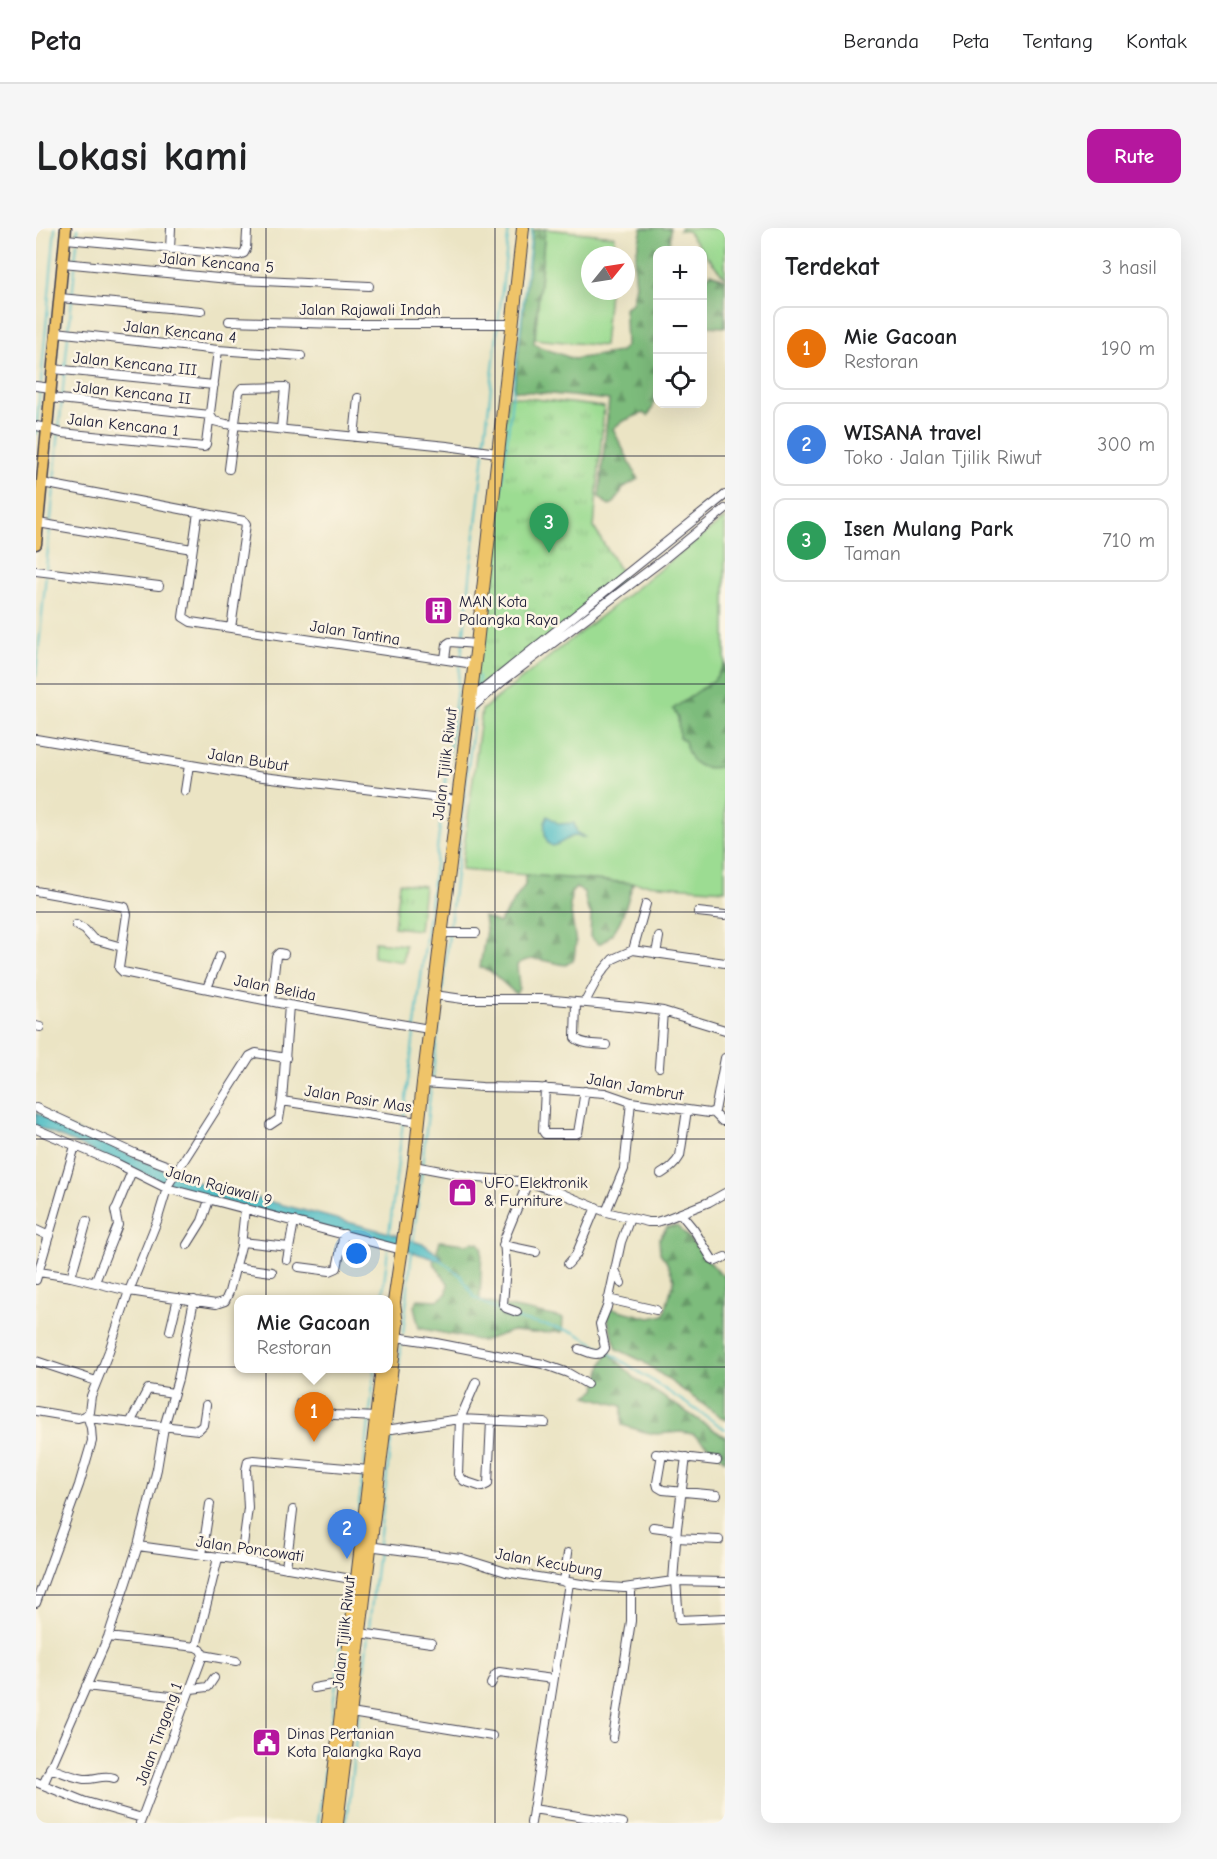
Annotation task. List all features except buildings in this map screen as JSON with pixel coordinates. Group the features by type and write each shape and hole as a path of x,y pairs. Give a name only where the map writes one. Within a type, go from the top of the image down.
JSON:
{"highway":[{"name":"Jalan Tjilik Riwut","path":"393,1297 414,1166 467,711 477,644 523,228"},
{"name":"Jalan Tjilik Riwut","path":"393,1313 397,1324 393,1360"},
{"name":"Jalan Tjilik Riwut","path":"337,1823 360,1633 369,1470 381,1373"},
{"name":"Jalan Tjilik Riwut","path":"328,1823 357,1580 366,1545 391,1373"}],"main road":[{"path":"36,544 42,483 41,427 51,393 66,234"}],"street":[{"path":"170,249 171,228"},
{"path":"66,234 170,249 239,255 245,252 247,232"},
{"name":"Jalan Kencana 5","path":"63,263 240,280 369,286"},
{"path":"60,298 201,311"},
{"name":"Jalan Rajawali Indah","path":"229,321 512,324"},
{"name":"Jalan Kencana 4","path":"56,332 218,350 301,356"},
{"path":"210,415 218,350"},
{"name":"Jalan Kencana III","path":"53,369 214,385"},
{"name":"Jalan Kencana II","path":"36,386 51,393 210,415 218,423 497,453"},
{"path":"229,469 239,394 242,388 285,387 281,429"},
{"path":"354,437 358,398"},
{"name":"Jalan Kencana 1","path":"41,427 62,433 203,447 206,444 210,415"},
{"path":"42,483 242,520 245,523 231,628"},
{"path":"470,696 476,695 725,495"},
{"path":"467,711 725,509"},
{"name":"Jalan Tantina","path":"198,512 183,617 191,622 474,664"},
{"path":"38,523 192,549"},
{"path":"36,571 159,586"},
{"path":"445,659 447,644 450,642 477,644"},
{"name":"Jalan Bubut","path":"36,739 262,777 457,800"},
{"path":"185,791 189,765"},
{"path":"36,891 125,907 128,914 122,947 93,939 85,930 76,925"},
{"path":"633,950 646,904"},
{"path":"698,912 725,915"},
{"path":"441,933 476,933"},
{"path":"656,954 659,937"},
{"name":"Jalan Belida","path":"122,947 119,968 123,972 289,1005 429,1029"},
{"path":"606,1045 585,1043 575,1038 581,1002 613,959 633,950 725,963"},
{"path":"271,1000 276,956 279,953 284,954"},
{"path":"207,988 220,956"},
{"path":"434,995 464,999 544,999 663,1011 725,1030"},
{"name":"Jalan Pasir Mas","path":"289,1005 282,1101 418,1122"},
{"path":"659,1067 663,1011"},
{"path":"36,1603 80,1485 92,1441 86,1417 91,1396 157,1221 167,1186 250,1056 255,1053 286,1058"},
{"path":"725,1058 723,1086 714,1113 725,1121"},
{"name":"Jalan Jambrut","path":"423,1083 605,1093 632,1102 714,1113"},
{"path":"545,1088 543,1131 545,1134 578,1133 585,1091"},
{"path":"270,1125 279,1119 282,1101"},
{"path":"606,1212 624,1168 632,1102"},
{"path":"36,1108 175,1172"},
{"path":"661,1174 669,1169 680,1156 687,1110"},
{"name":"Jalan Rajawali 9","path":"36,1130 167,1186 209,1200 344,1234 403,1242"},
{"path":"75,1146 37,1276 71,1277 129,1291 216,1304 225,1301 229,1292 242,1242 245,1208"},
{"path":"414,1166 478,1178 528,1182 606,1212 656,1222 681,1214 725,1193"},
{"path":"95,1282 118,1225 117,1207 132,1171"},
{"path":"517,1312 506,1308 503,1304 506,1267 503,1245 506,1232 528,1182"},
{"path":"187,1245 202,1221 209,1200"},
{"path":"568,1264 576,1255 596,1208"},
{"path":"681,1214 716,1262 725,1257"},
{"path":"579,1349 597,1355 604,1350 605,1342 600,1327 621,1242 630,1218"},
{"path":"71,1277 87,1221"},
{"path":"287,1260 294,1221"},
{"path":"36,1230 48,1236"},
{"path":"299,1268 330,1271 337,1268 344,1234"},
{"path":"242,1242 289,1247"},
{"path":"503,1245 536,1252"},
{"path":"235,1267 272,1272"},
{"path":"615,1270 621,1283"},
{"path":"170,1331 178,1298"},
{"path":"608,1299 656,1310"},
{"path":"141,1820 83,1801 39,1783 50,1768 108,1637 138,1546 194,1300"},
{"path":"396,1337 543,1364 568,1373 587,1384"},
{"path":"36,1361 96,1381"},
{"path":"476,1382 460,1419 458,1474 464,1481 482,1487 488,1484 491,1421"},
{"path":"130,1423 148,1389 173,1393"},
{"path":"300,1403 334,1415 376,1417"},
{"path":"36,1411 78,1418 200,1429 203,1425 206,1405"},
{"path":"384,1429 460,1419 545,1424"},
{"path":"717,1461 659,1454 657,1483 658,1487 663,1490 717,1495"},
{"path":"686,1456 676,1534 675,1581 679,1620 725,1618"},
{"path":"241,1560 248,1508 246,1470 248,1461 369,1470"},
{"path":"202,1555 210,1504"},
{"path":"286,1568 293,1510"},
{"path":"653,1527 676,1534 718,1540"},
{"name":"Jalan Kecubung","path":"366,1545 461,1558 506,1572 602,1587 632,1587 675,1581 725,1582"},
{"name":"Jalan Poncowati","path":"138,1546 241,1560 357,1580"},
{"path":"531,1823 567,1583 568,1553"},
{"path":"196,1647 218,1558"},
{"path":"613,1738 631,1621 632,1587"},
{"path":"360,1633 431,1643"},
{"path":"108,1637 196,1647 203,1655 236,1661"},
{"name":"Jalan Tingang 1","path":"141,1820 203,1655"},
{"path":"491,1684 499,1672 553,1679"},
{"path":"191,1689 208,1687 214,1678"},
{"path":"314,1688 331,1685 345,1686"},
{"path":"86,1686 187,1698"},
{"path":"351,1713 492,1736"},
{"path":"50,1768 87,1779 105,1776 114,1778"},
{"path":"533,1809 623,1823"}],"green space":[{"path":"642,228 670,228 669,246 653,246 653,407 648,416 643,413 621,422 613,429 638,479 624,487 615,502 609,506 599,497 609,400 514,390 533,230 545,229 534,343 574,359 619,352 626,346 624,308 635,300 635,260"},
{"path":"680,228 725,228 725,278 707,256 707,246 699,246 687,231 679,230"},
{"path":"545,229 615,236 614,246 581,246 581,300 608,300 604,346 535,339"},
{"path":"711,273 725,280 725,327 707,326 707,277"},
{"path":"508,396 604,407 594,528 625,578 470,705"},
{"path":"725,518 725,890 461,870 482,710"},
{"path":"725,664 725,766 703,767 693,761 685,741 679,737 678,718 673,709 714,680"},
{"path":"525,875 633,883 618,926 599,944 590,937 591,914 584,892 576,888 571,893 570,907 576,943 574,959 566,965 534,959 522,961 517,965 519,988 516,994 490,971 480,967 486,930 484,917 499,923 525,885"},
{"path":"399,883 424,886 419,930 394,927"},
{"path":"375,942 405,945 403,962 373,957"},
{"path":"677,1226 717,1270 723,1276 725,1275 725,1420 642,1361 617,1349 609,1324 607,1307 650,1318 664,1315 674,1279 660,1253 659,1239 667,1227"},
{"path":"440,1241 466,1244 473,1242 479,1243 482,1247 480,1301 563,1318 562,1332 512,1331 482,1341 419,1328 414,1306 418,1299 438,1300 447,1293 448,1283 433,1262"},
{"path":"608,1352 637,1380 725,1437 725,1460 693,1434 681,1432 656,1434 622,1425 622,1406 587,1396 596,1390 602,1365"}],"water":[{"path":"548,816 559,824 574,823 577,833 584,837 574,836 557,845 550,845 544,829"},
{"path":"36,1113 185,1179 389,1233 425,1245 442,1260 183,1191 36,1126"}],"waterway":[{"path":"41,383 55,228"},
{"path":"77,237 78,228"},
{"path":"484,448 509,228"},
{"path":"486,619 532,228"},
{"path":"75,261 77,243"},
{"path":"69,330 75,267"},
{"path":"54,482 68,336"},
{"path":"36,434 40,389"},
{"path":"461,659 484,453"},
{"path":"46,569 54,488"},
{"path":"36,676 46,574"},
{"path":"389,1234 460,665"},
{"path":"477,691 479,676"},
{"path":"432,1081 475,708"},
{"path":"422,1165 431,1087"},
{"path":"413,1242 422,1170"},
{"path":"383,1295 388,1249"},
{"path":"403,1334 412,1251"},
{"path":"439,1259 461,1276 474,1297 508,1317 574,1332 602,1348"},
{"path":"392,1427 402,1340"},
{"path":"607,1351 725,1429"},
{"path":"364,1466 374,1373"},
{"path":"346,1823 392,1432"},
{"path":"350,1576 363,1472"},
{"path":"318,1823 349,1582"}],"place":[{"name":"Isen Mulang Park","path":"549,553"},
{"name":"MAN Kota Palangka Raya","path":"438,611"},
{"name":"UFO Elektronik & Furniture","path":"463,1192"},
{"name":"Mie Gacoan","path":"314,1442"},
{"name":"WISANA travel","path":"347,1559"},
{"name":"Dinas Pertanian Kota Palangka Raya","path":"266,1743"}]}
